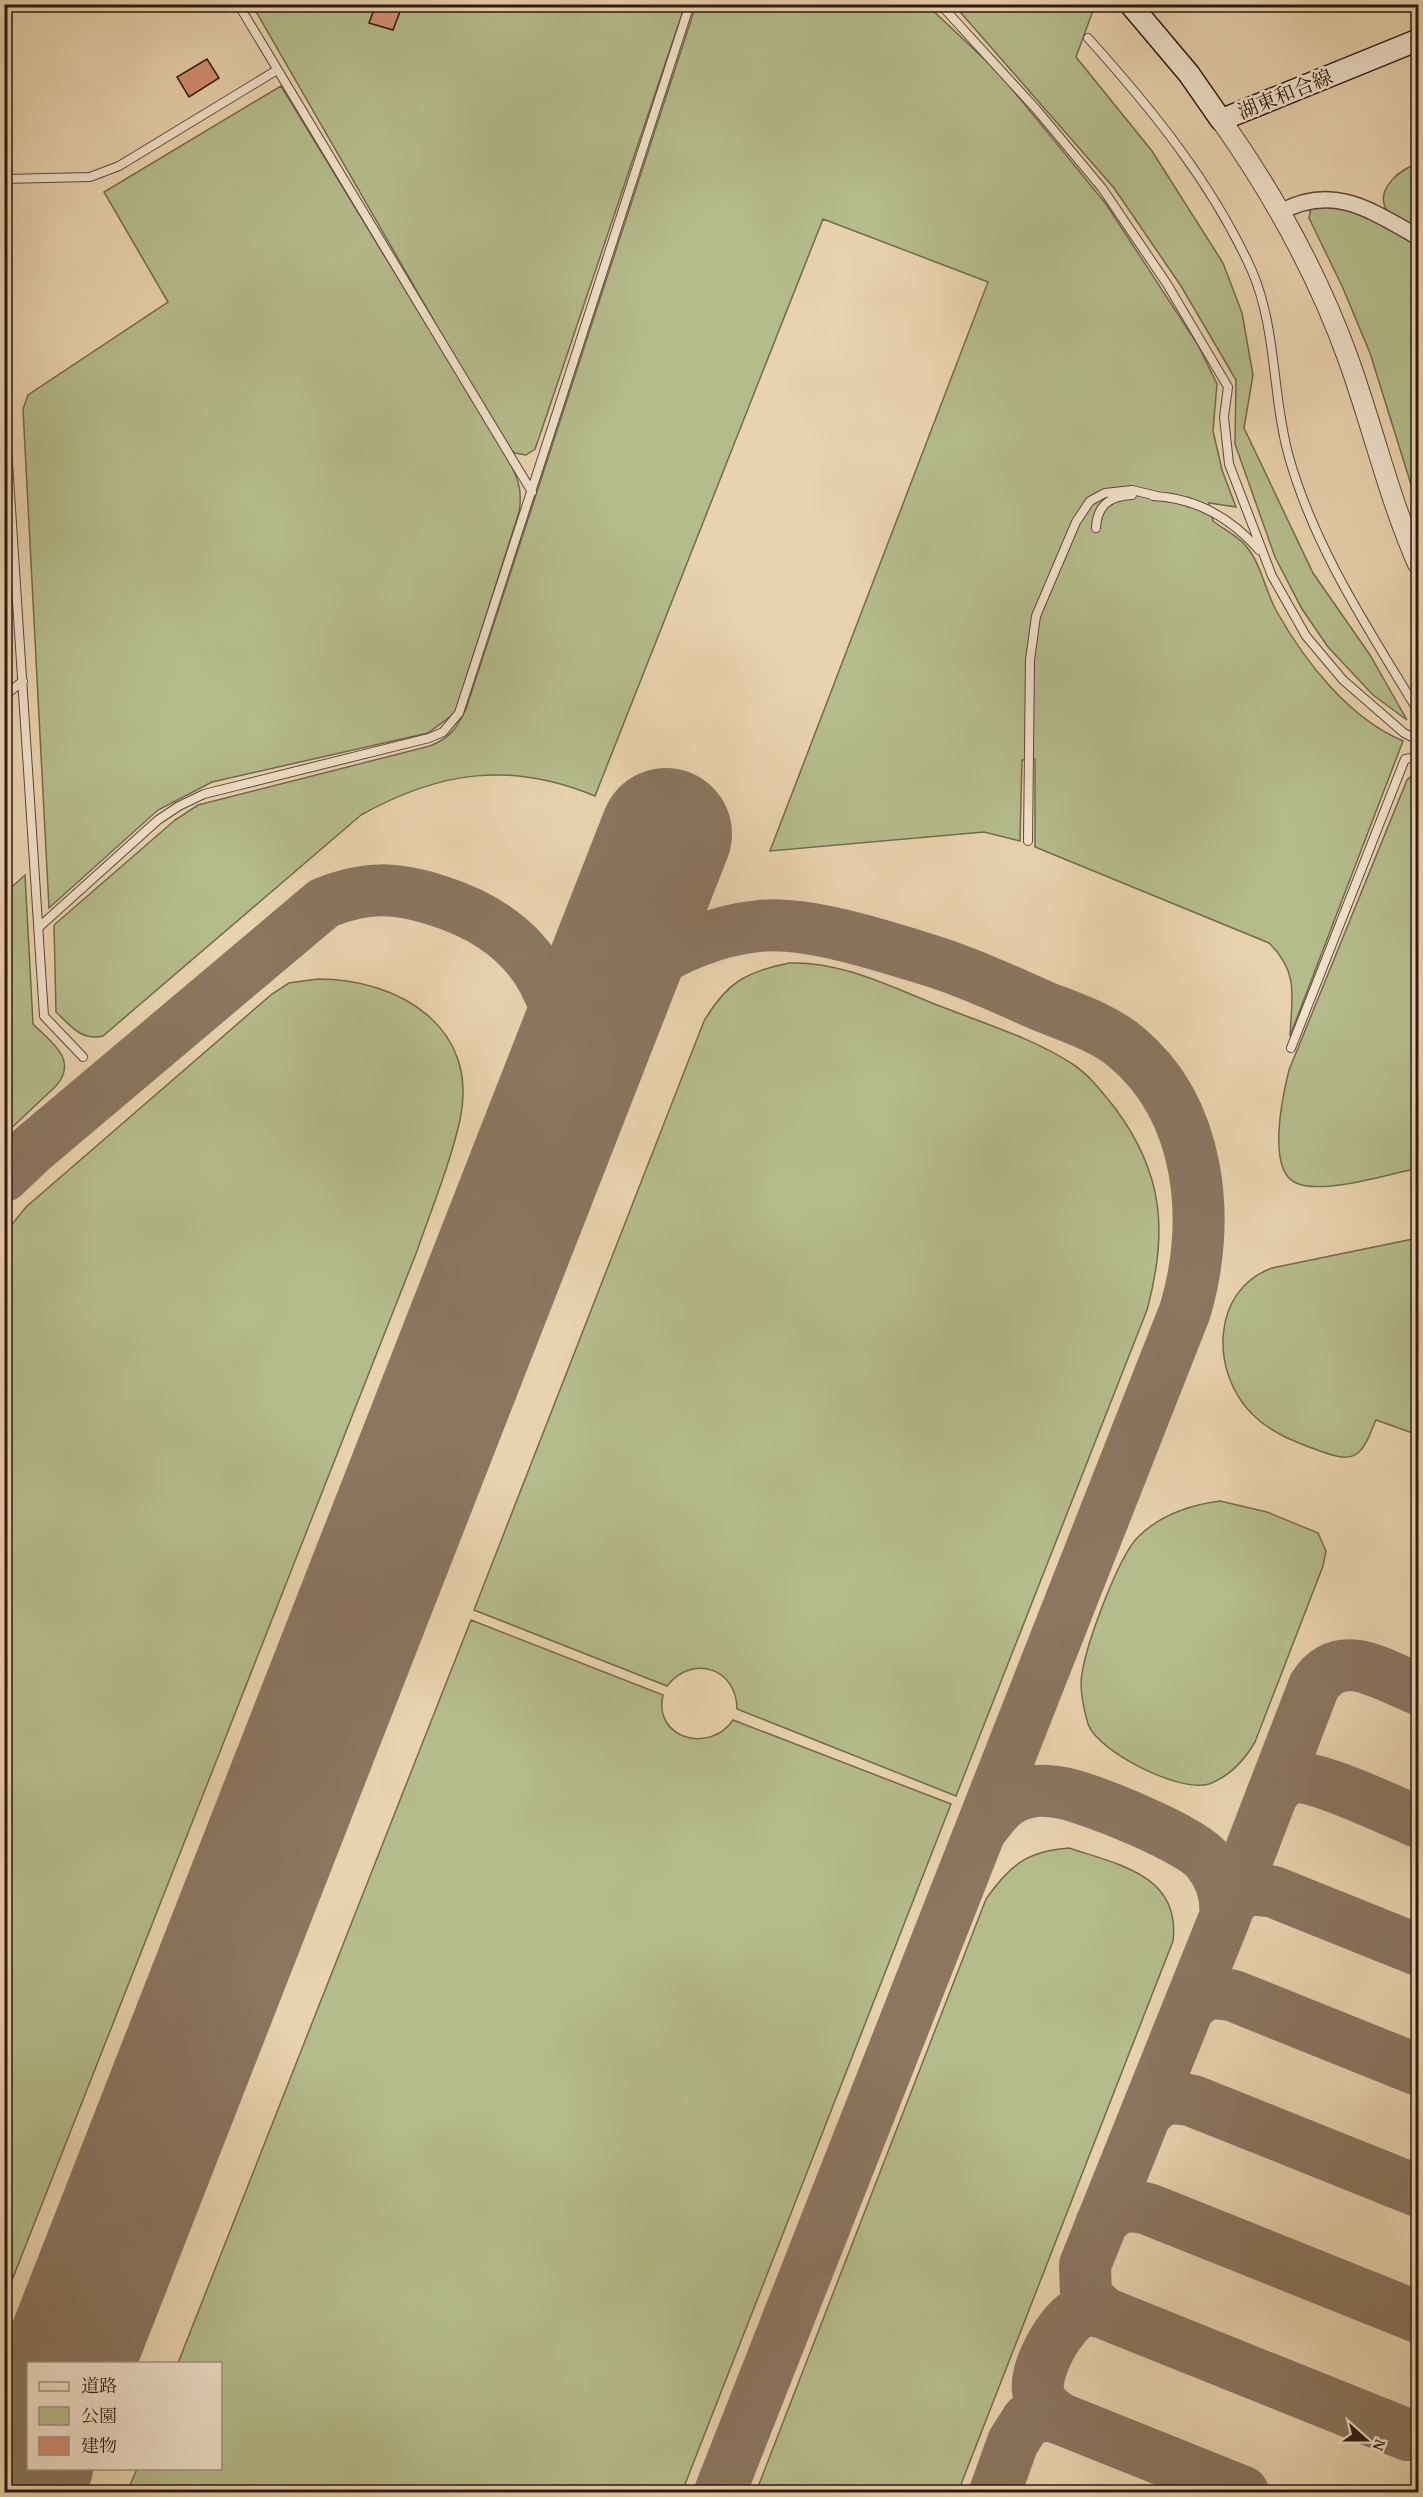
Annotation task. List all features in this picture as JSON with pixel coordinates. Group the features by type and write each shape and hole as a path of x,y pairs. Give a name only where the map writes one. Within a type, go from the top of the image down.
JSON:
{"main road":[{"name":"湖東和合線","path":"1130,4 1189,74 1221,120 1419,40"}],"street":[{"path":"1221,120 1281,212 1307,262 1336,327 1398,514 1419,564"},
{"path":"1281,212 1299,202 1320,199 1339,200 1375,212 1419,237"}],"lane":[{"path":"238,4 532,492"},
{"path":"38,928 158,820 178,806 204,794 429,738 442,732 459,713 690,4"},
{"path":"940,4 1036,109 1102,188 1167,284 1228,387 1224,417 1229,464 1272,576 1306,636 1342,680 1404,733 1419,740"},
{"path":"1088,38 1151,109 1228,224 1253,273 1270,337 1288,454 1299,488 1324,550 1419,711"},
{"path":"4,179 83,177 101,174 119,166 277,70"},
{"path":"4,401 44,1016 83,1057"},
{"path":"1028,842 1030,660 1036,616 1076,522 1090,501 1105,493 1132,490 1222,515 1241,529 1264,556"},
{"path":"1096,528 1097,513 1108,501 1128,495 1157,496"},
{"path":"4,696 22,681"},
{"path":"1291,1048 1405,759 1419,757"}],"green space":[{"path":"255,4 685,5 535,449 526,455 515,453 506,446 254,8"},
{"path":"696,5 927,5 999,73 1106,204 1198,345 1217,384 1213,431 1222,470 1236,507 1209,503 1213,521 1239,539 1251,553 1277,612 1315,669 1347,704 1383,731 1403,741 1290,1036 1292,986 1285,964 1269,943 1035,847 1035,759 1022,760 1020,841 984,832 770,851 988,282 823,219 595,796 534,778 505,775 448,780 390,800 361,815 103,1036 88,1036 77,1031 56,1012 54,925 175,820 198,805 430,746 448,736 459,722 466,709"},
{"path":"954,5 1095,5 1076,57 1152,151 1223,263 1242,313 1253,375 1244,428 1313,573 1370,655 1407,720 1373,695 1328,647 1302,609 1275,557 1235,444 1236,380 1181,286 1114,188"},
{"path":"281,86 501,447 519,485 519,512 455,713 428,733 212,782 158,810 49,908 23,409 28,395 168,302 104,192"},
{"path":"1418,164 1418,230 1392,216 1386,209 1384,194 1398,174"},
{"path":"1316,205 1356,210 1418,244 1418,507 1370,353 1342,286 1309,218 1311,208"},
{"path":"1418,770 1418,1168 1374,1179 1322,1187 1296,1183 1287,1175 1281,1163 1279,1148 1283,1096 1289,1070 1407,780"},
{"path":"25,875 33,1024 60,1052 65,1068 56,1086 5,1134 5,893"},
{"path":"789,963 827,966 864,976 1025,1039 1074,1065 1101,1091 1131,1132 1144,1157 1157,1205 1158,1255 1147,1310 956,1796 737,1709 735,1695 730,1684 722,1675 712,1670 701,1668 689,1670 677,1676 667,1686 474,1610 704,1021 721,997 739,981 761,970"},
{"path":"318,979 348,981 377,988 404,999 427,1015 445,1035 458,1059 463,1087 460,1120 446,1169 417,1251 5,2298 5,1233 26,1207 272,994 289,983"},
{"path":"1418,1238 1418,1435 1376,1420 1362,1449 1350,1457 1340,1457 1275,1432 1259,1421 1238,1397 1229,1377 1224,1355 1223,1333 1228,1313 1237,1294 1252,1279 1272,1268"},
{"path":"1220,1501 1267,1512 1318,1533 1326,1551 1323,1566 1255,1742 1241,1762 1230,1772 1217,1781 1196,1785 1179,1782 1141,1768 1123,1758 1095,1735 1088,1724 1085,1713 1081,1679 1104,1602 1130,1547 1147,1529 1166,1517 1198,1505"},
{"path":"471,1620 663,1695 662,1710 666,1722 686,1737 698,1739 711,1737 733,1720 951,1804 682,2492 127,2492 137,2470 222,2470 222,2362 178,2362"},
{"path":"1069,1848 1125,1867 1156,1887 1167,1901 1173,1919 1173,1941 958,2492 756,2492 986,1899 1003,1877 1021,1862 1042,1852"}],"building":[{"path":"376,4 390,4 401,9 393,30 369,23"},
{"path":"207,59 219,78 189,97 177,77"}],"taxiway":[{"path":"4,1176 31,1150 324,903 367,891 394,891 423,896 474,915 503,933 526,955 543,980 555,1009 561,1040 562,1075 557,1111"},
{"path":"590,1029 628,985 654,963 697,941 728,931 759,926 800,927 892,948 989,982 1077,1019 1126,1047 1151,1073 1171,1102 1185,1135 1194,1169 1198,1205 1198,1241 1185,1311 720,2492"},
{"path":"1225,1917 1314,1686 1325,1674 1337,1667 1349,1665 1376,1671 1418,1689"},
{"path":"1271,1797 1284,1781 1291,1778 1302,1778 1335,1787 1418,1822"},
{"path":"981,1830 1000,1807 1018,1795 1044,1791 1077,1797 1140,1821 1198,1852 1208,1861 1220,1880 1225,1909 1225,1917 1085,2265 1086,2296 1104,2313 1089,2310 1081,2312 1073,2317 1057,2335 1040,2370 1038,2391 1046,2408 1061,2419 1046,2415 1027,2420 1013,2442 995,2492"},
{"path":"1228,1908 1237,1896 1247,1891 1274,1892 1418,1950"},
{"path":"1187,2011 1197,2000 1208,1995 1234,1996 1418,2070"},
{"path":"1145,2116 1156,2105 1166,2100 1193,2101 1418,2191"},
{"path":"1101,2224 1112,2213 1122,2208 1148,2209 1418,2317"},
{"path":"1104,2313 1408,2435"},
{"path":"1061,2419 1243,2492"}],"runway":[{"path":"68,2362 666,834"},
{"path":"16,2492 27,2464"}]}
